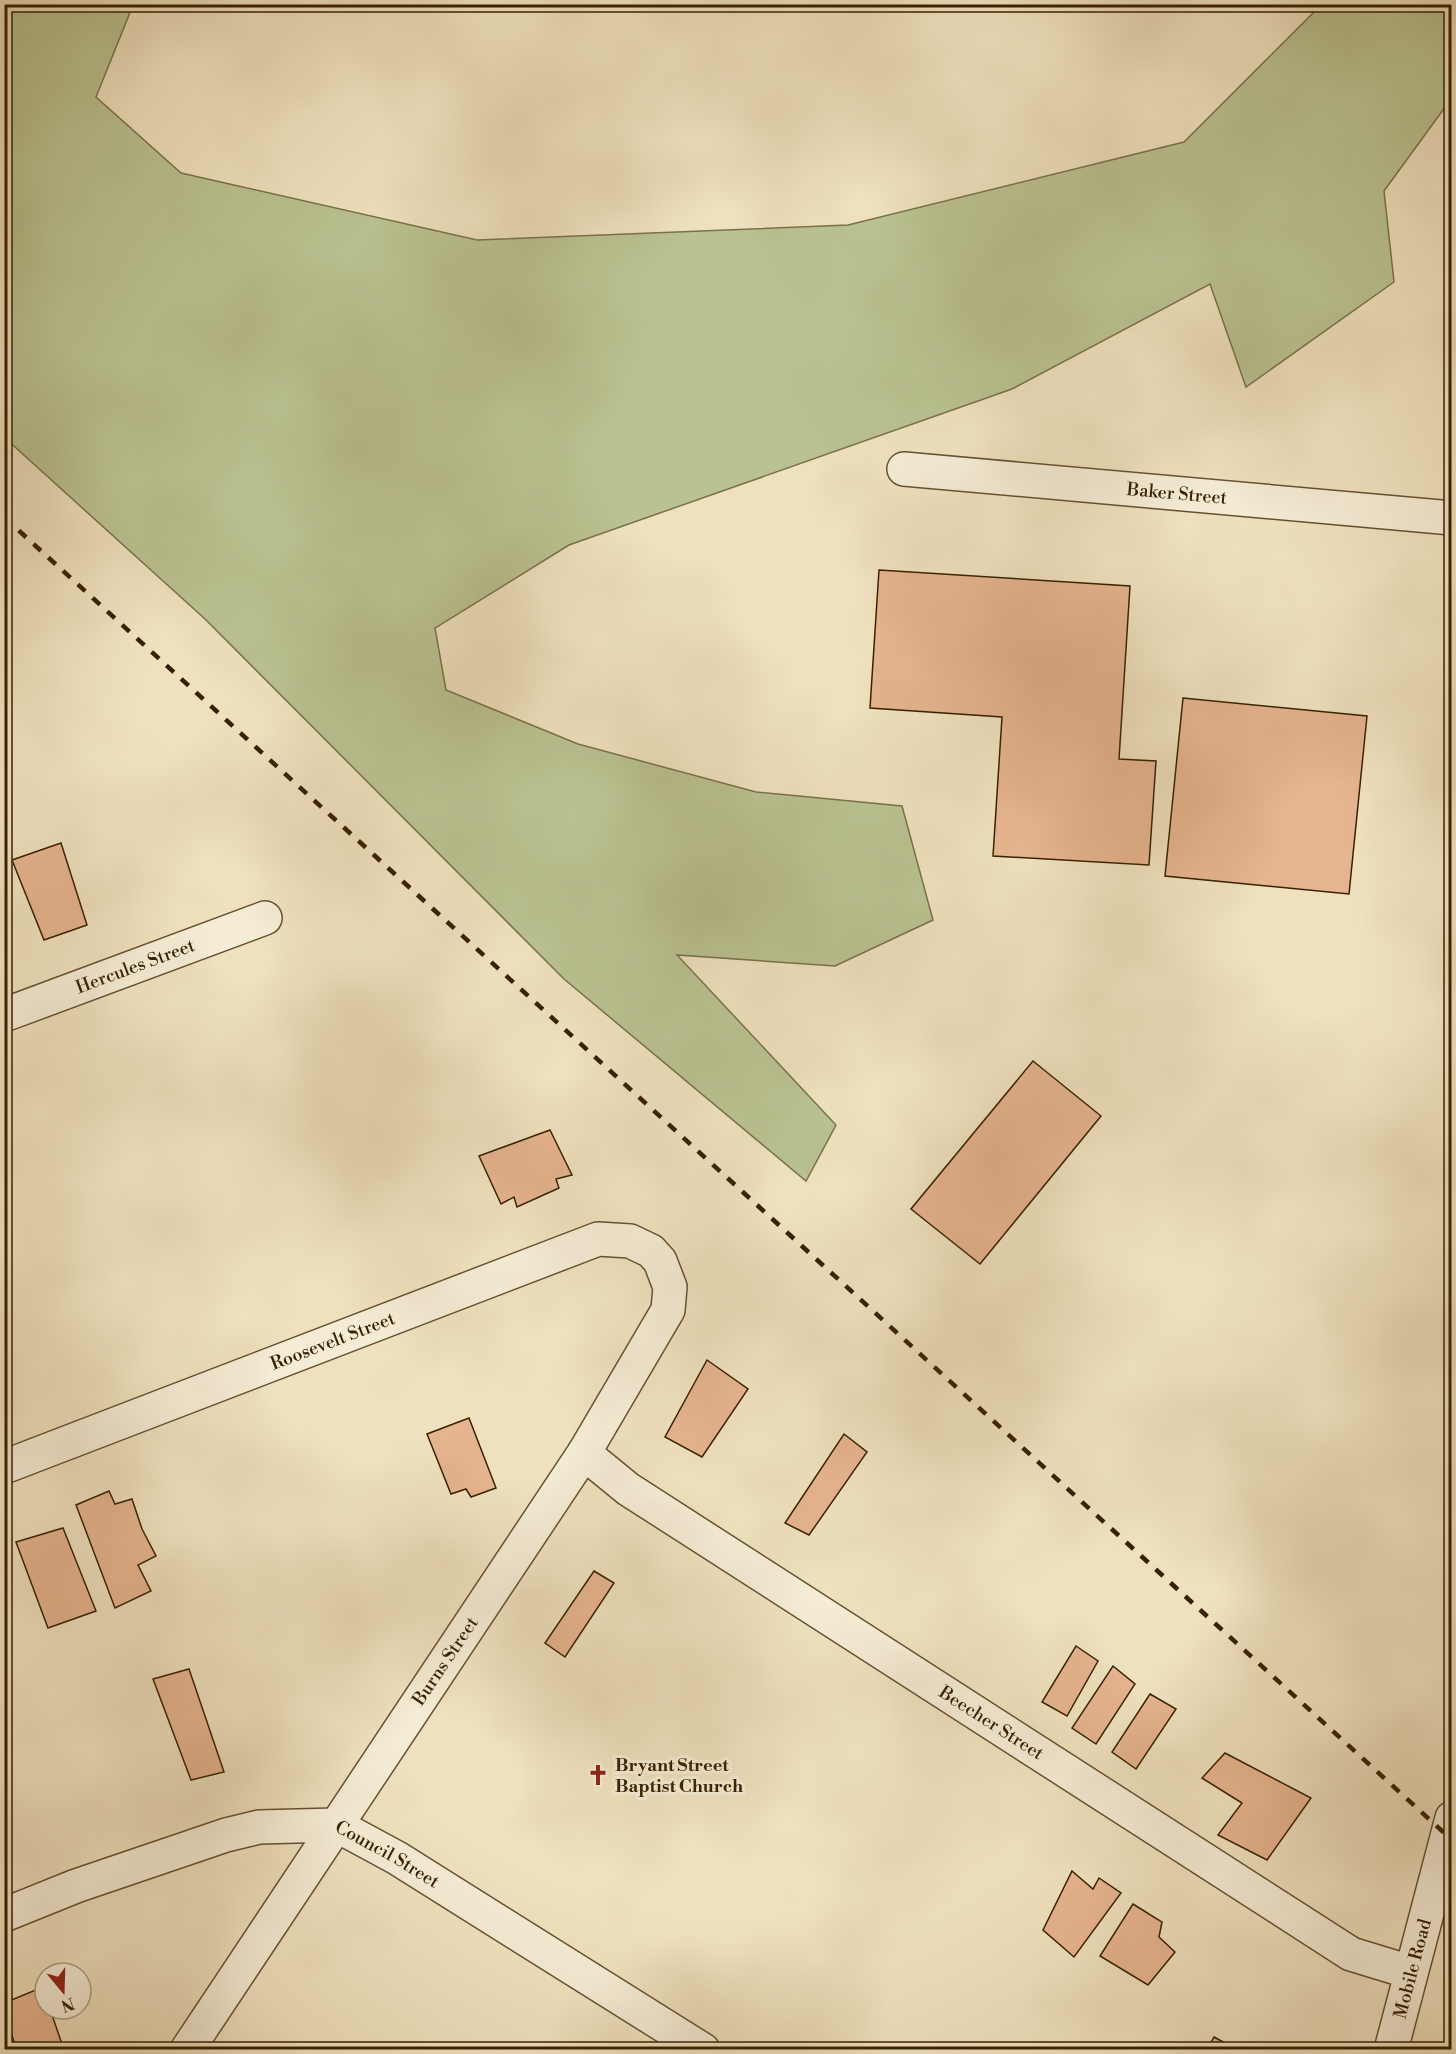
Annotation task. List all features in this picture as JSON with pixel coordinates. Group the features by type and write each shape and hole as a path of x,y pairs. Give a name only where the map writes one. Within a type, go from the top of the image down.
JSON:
{"street":[{"name":"Baker Street","path":"904,469 1452,518"},
{"name":"Hercules Street","path":"4,1015 265,918"},
{"name":"Roosevelt Street","path":"4,1467 598,1239 630,1241 651,1251 660,1261"},
{"name":"Burns Street","path":"187,2049 584,1453 668,1310 670,1287 660,1261"},
{"name":"Beecher Street","path":"584,1453 628,1489 1351,1954 1410,1972"},
{"name":"Mobile Road","path":"1390,2049 1452,1818"},
{"name":"Council Street","path":"4,1915 76,1886 226,1835 259,1827 336,1826 397,1858 703,2049"}],"green space":[{"path":"5,4 133,5 96,97 181,173 477,240 848,225 1184,142 1321,5 1451,5 1451,99 1384,191 1394,282 1246,387 1210,284 1012,389 569,545 435,628 446,690 578,744 756,792 902,806 933,920 835,966 677,955 836,1125 806,1181 564,979 205,619 5,438"}],"building":[{"path":"879,570 1130,586 1119,759 1156,761 1149,865 993,856 1002,717 870,708"},
{"path":"1183,698 1367,716 1349,894 1165,876"},
{"path":"61,843 87,925 44,940 12,860"},
{"path":"1033,1061 1101,1116 980,1264 911,1209"},
{"path":"550,1130 572,1175 556,1179 559,1188 517,1207 514,1197 501,1204 479,1156"},
{"path":"707,1360 748,1389 702,1457 665,1437"},
{"path":"469,1418 496,1488 471,1497 466,1489 451,1494 427,1434"},
{"path":"844,1434 867,1452 809,1535 785,1523"},
{"path":"109,1491 115,1504 132,1499 142,1529 156,1556 138,1565 151,1591 115,1608 76,1505"},
{"path":"63,1528 96,1611 48,1628 16,1542"},
{"path":"594,1571 614,1583 565,1657 545,1643"},
{"path":"1076,1646 1098,1661 1067,1716 1042,1702"},
{"path":"1113,1666 1135,1684 1096,1744 1072,1728"},
{"path":"189,1669 224,1772 191,1780 153,1679"},
{"path":"1150,1694 1176,1709 1136,1769 1112,1752"},
{"path":"1225,1753 1311,1798 1267,1860 1218,1835 1242,1803 1202,1778"},
{"path":"1072,1871 1093,1889 1099,1878 1121,1893 1074,1957 1043,1930"},
{"path":"1133,1904 1162,1922 1159,1937 1175,1952 1148,1985 1100,1956"},
{"path":"33,1991 33,2021 54,2021 64,2050 17,2050 4,2013 4,2003"},
{"path":"1214,2037 1238,2050 1207,2050"}],"railway":[{"path":"4,517 1452,1840"}],"place":[{"name":"Bryant Street Baptist Church","path":"598,1775"}]}
